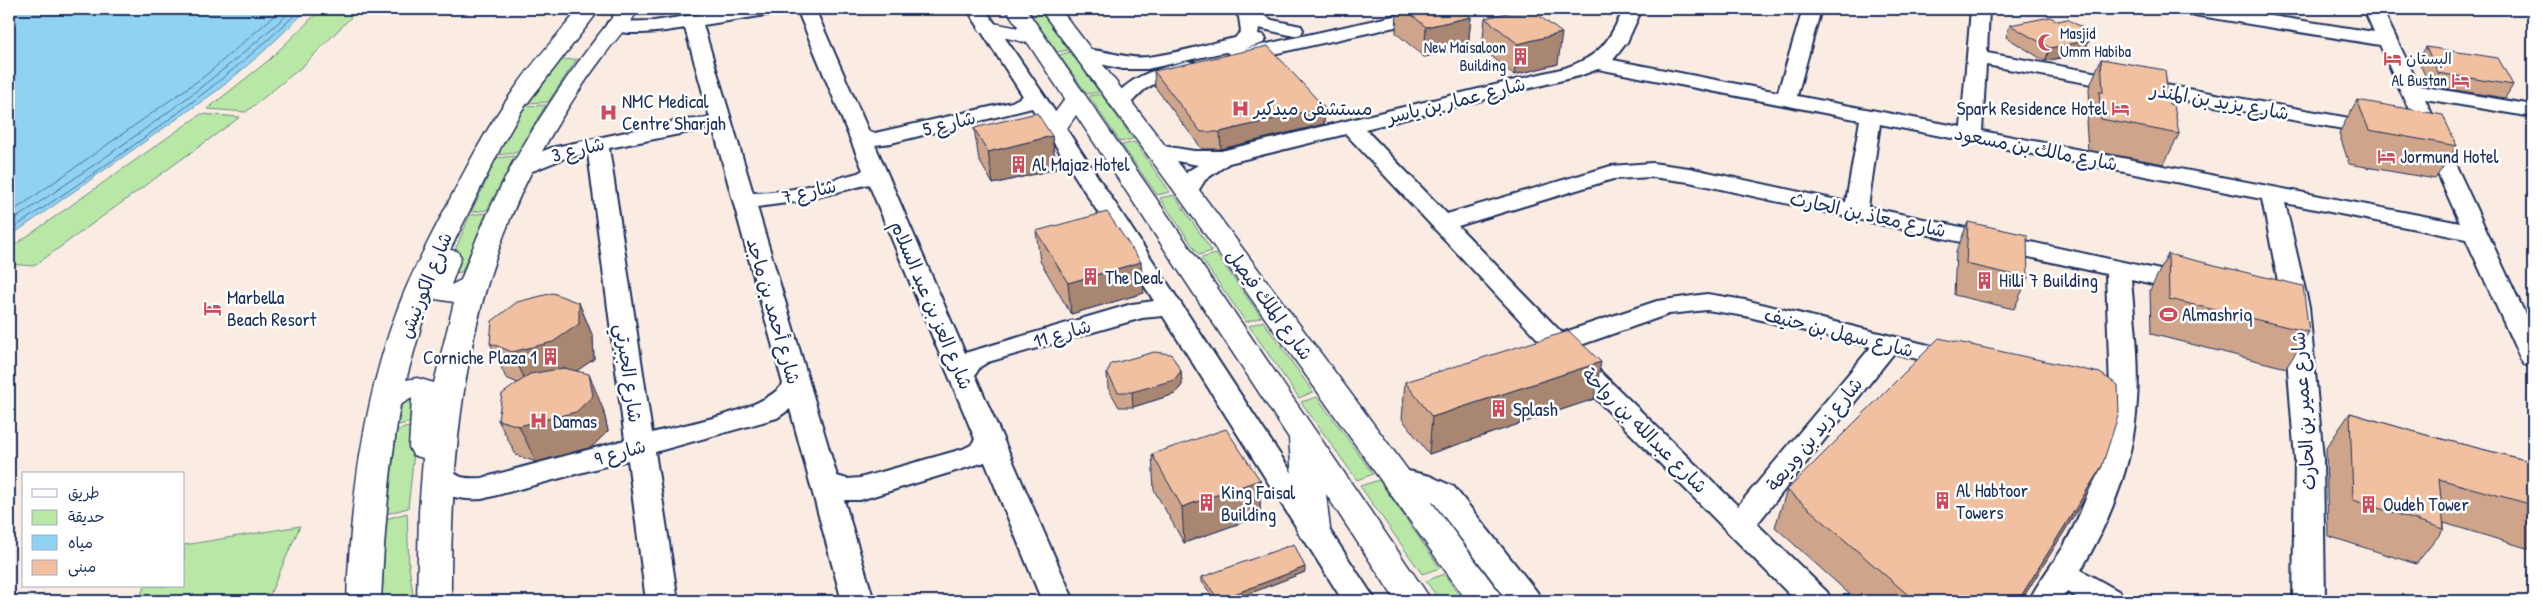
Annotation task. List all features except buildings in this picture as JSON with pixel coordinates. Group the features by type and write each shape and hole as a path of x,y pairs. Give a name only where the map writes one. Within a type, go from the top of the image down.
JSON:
{"main road":[{"name":"شارع الكورنيش","path":"364,601 376,462 388,399 406,326 432,258 508,115 541,68 590,9"},
{"path":"1015,10 1304,433 1415,601"},
{"name":"شارع الملك فيصل","path":"1056,12 1120,103 1187,191 1394,478 1486,601"},
{"path":"434,601 438,466 455,355 475,284 497,220 522,167 564,98 622,18"},
{"path":"982,18 1034,38"},
{"path":"1055,129 1076,99"},
{"path":"443,238 450,246 437,285 438,292 455,294 475,284"},
{"path":"388,399 399,392 412,388 427,392 423,444 438,466"},
{"path":"1304,433 1313,528"}],"street":[{"path":"622,18 645,28 766,9"},
{"path":"1085,55 1124,63 1147,62 1243,42 1299,35 1449,9"},
{"name":"شارع عمار بن ياسر","path":"1157,151 1194,158 1221,158 1572,72 1598,63 1612,51 1633,9"},
{"path":"1786,100 1812,9"},
{"path":"1971,135 1980,9"},
{"path":"2194,9 2387,40"},
{"path":"2373,9 2410,91 2414,136 2474,233 2533,358"},
{"name":"شارع العز بن عبد السلام","path":"803,10 875,172 1058,601"},
{"path":"1120,103 1136,83 1385,10"},
{"path":"1244,13 1272,26 1299,35"},
{"path":"1184,68 1171,69 1168,65 1225,51 1243,42 1250,31 1244,13"},
{"path":"982,18 1034,95 1360,601"},
{"name":"شارع أحمد بن ماجد","path":"693,21 795,387 858,601"},
{"name":"شارع يزيد بن المنذر","path":"1976,57 2414,136"},
{"name":"شارع مالك بن مسعود","path":"1598,63 2474,233"},
{"path":"2410,91 2533,110"},
{"name":"شارع 5","path":"859,137 883,139 1011,108 1026,103 1034,95"},
{"path":"1856,212 1871,116"},
{"name":"شارع 3","path":"522,167 554,154 694,124 723,126"},
{"name":"شارع عبدالله بن رواحة","path":"1351,126 1557,344 1816,601"},
{"name":"شارع الجبرتي","path":"598,144 662,601"},
{"name":"شارع عمار بن ياسر","path":"1187,191 1203,170 1221,158"},
{"name":"شارع معاذ بن الحارث","path":"1442,223 1611,174 1633,170 1680,173 2212,289"},
{"name":"شارع 7","path":"742,196 754,201 772,200 866,178 875,172"},
{"name":"شارع عمير بن الحارث","path":"2272,194 2308,459 2309,601"},
{"path":"2045,601 2063,575 2098,508 2114,459 2124,401 2118,268"},
{"name":"شارع سهل بن حنيف","path":"1557,344 1666,307 1707,302 1726,304 1982,367"},
{"name":"شارع 11","path":"962,374 965,368 979,356 1141,310 1171,307"},
{"name":"شارع زيد بن وديعة","path":"1740,524 1888,344"},
{"path":"2058,385 2124,401"},
{"name":"شارع 9","path":"438,466 453,486 477,489 511,482 767,411 785,400 795,387"},
{"path":"824,483 847,490 874,486 973,456 981,452 988,439"},
{"path":"1394,478 1413,480 1430,486 1444,495 1526,601"},
{"path":"2063,575 2109,601"}],"green space":[{"path":"321,9 359,9 304,65 246,112 207,109 269,60"},
{"path":"1042,11 1069,50 1057,52 1030,13"},
{"path":"1071,52 1099,92 1087,94 1059,55"},
{"path":"577,59 548,102 527,103 560,60"},
{"path":"1101,94 1133,139 1120,142 1089,96"},
{"path":"546,105 516,153 495,155 524,106"},
{"path":"201,114 240,117 34,266 9,264 9,249"},
{"path":"1135,142 1170,192 1157,195 1122,145"},
{"path":"515,156 487,210 471,212 485,184 494,158"},
{"path":"1174,195 1212,251 1199,255 1160,198"},
{"path":"486,213 462,272 445,274 470,215"},
{"path":"1216,254 1261,317 1246,322 1201,258"},
{"path":"1263,321 1313,392 1299,398 1249,326"},
{"path":"415,396 418,421 398,425 402,402"},
{"path":"1317,397 1373,474 1357,480 1301,402"},
{"path":"417,425 408,508 386,514 397,430"},
{"path":"1379,480 1440,568 1422,574 1360,486"},
{"path":"407,513 409,567 414,601 382,601 386,519"},
{"path":"300,526 267,601 138,601 144,588 185,588 185,545"},
{"path":"1444,574 1464,601 1440,601 1426,581"}],"water":[{"path":"9,9 308,9 263,52 218,90 9,237"}],"place":[{"name":"Masjid Umm Habiba","path":"2046,42"},
{"name":"New Maisaloon Building","path":"1520,56"},
{"name":"البستان","path":"2392,58"},
{"name":"Al Bustan","path":"2461,80"},
{"name":"مستشفى ميدكير","path":"1240,108"},
{"name":"Spark Residence Hotel","path":"2121,108"},
{"name":"NMC Medical Centre Sharjah","path":"608,112"},
{"name":"Jormund Hotel","path":"2386,156"},
{"name":"Al Majaz Hotel","path":"1018,164"},
{"name":"The Deal","path":"1091,277"},
{"name":"Hilli 7 Building","path":"1985,280"},
{"name":"Marbella Beach Resort","path":"213,308"},
{"name":"Almashriq","path":"2168,314"},
{"name":"Corniche Plaza 1","path":"551,357"},
{"name":"Splash","path":"1499,409"},
{"name":"Damas","path":"539,421"},
{"name":"Al Habtoor Towers","path":"1942,501"},
{"name":"King Faisal Building","path":"1207,503"},
{"name":"Oudeh Tower","path":"2369,504"}]}
